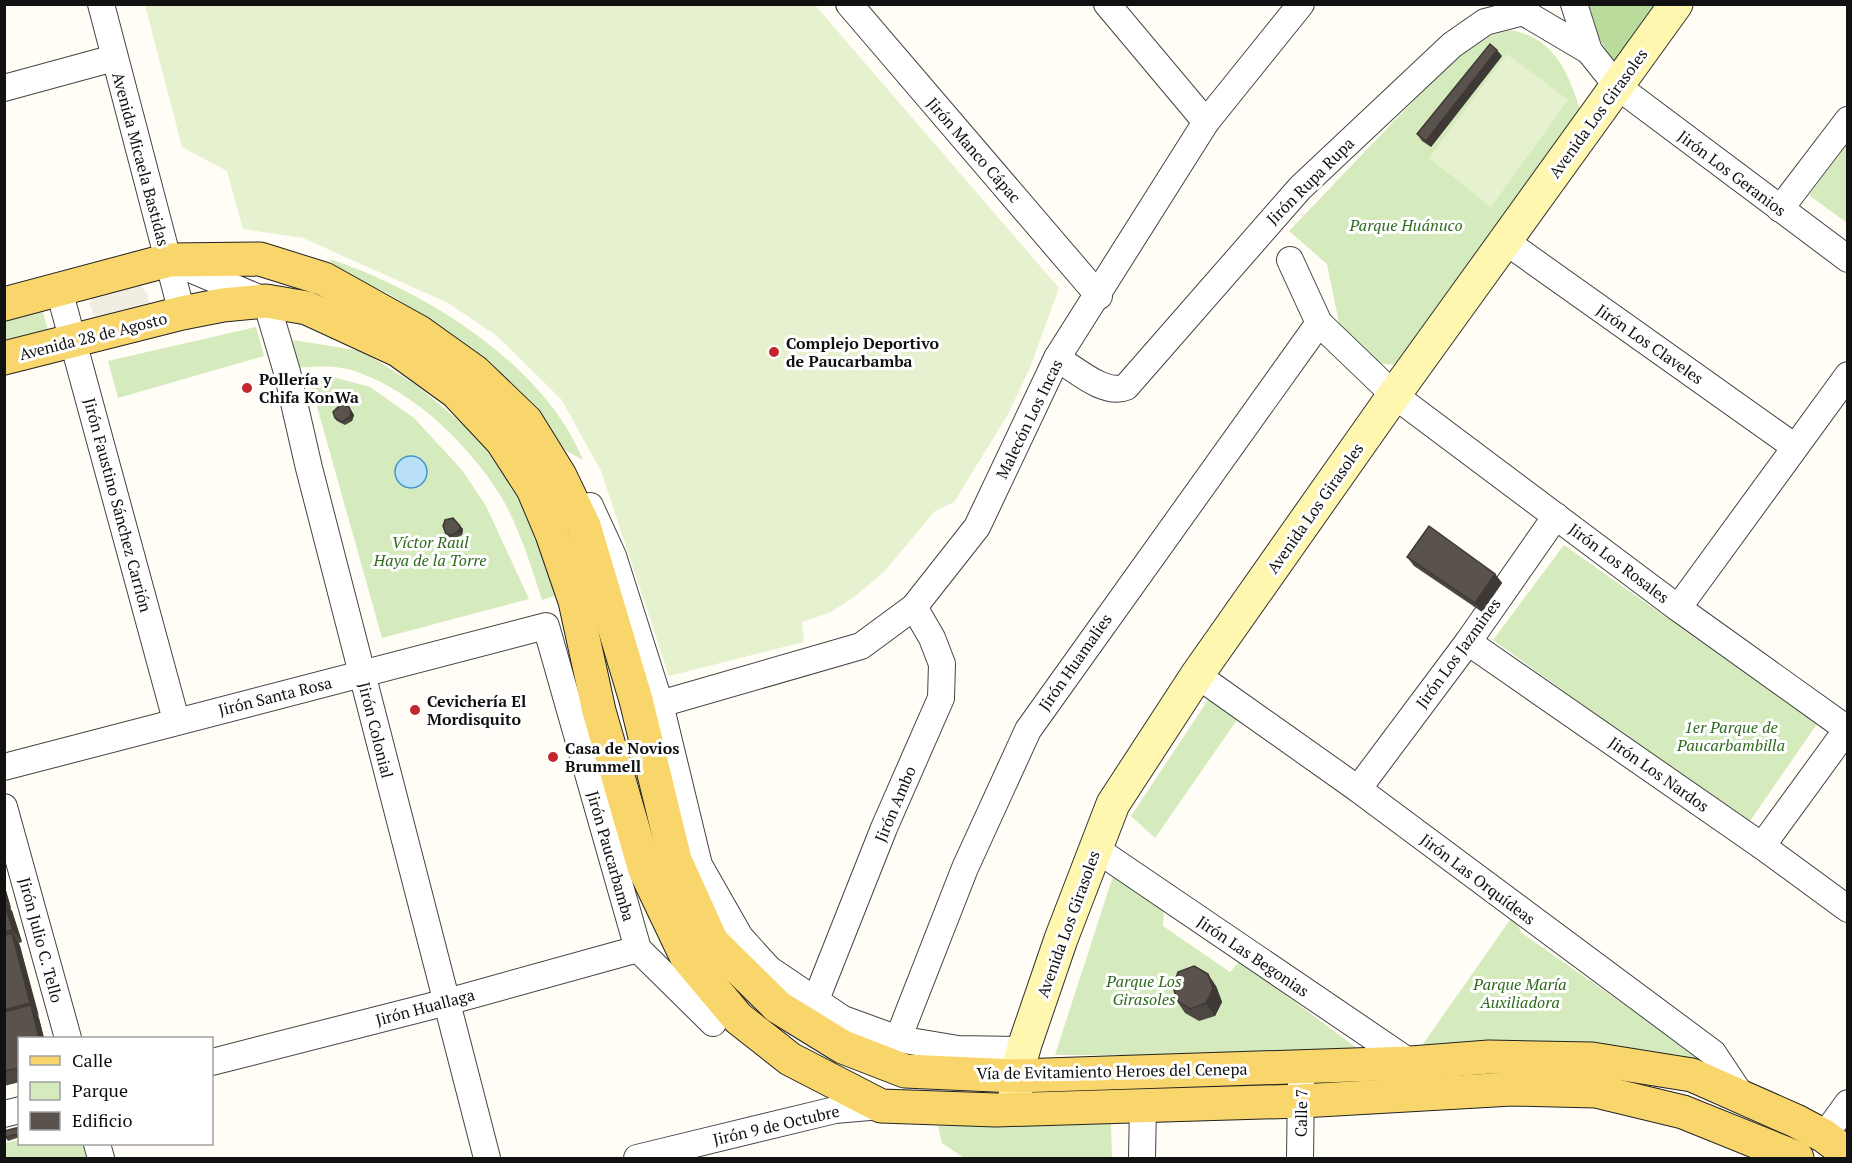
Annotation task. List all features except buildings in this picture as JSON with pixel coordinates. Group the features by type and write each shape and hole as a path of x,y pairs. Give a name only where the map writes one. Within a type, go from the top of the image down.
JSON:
{"main road":[{"name":"Avenida Los Girasoles","path":"1015,1109 1020,1063 1061,939 1113,804 1197,675 1394,395 1676,4"},
{"name":"Vía de Evitamiento Heroes del Cenepa","path":"169,260 260,259 324,279 419,332 475,372 526,421 560,476 584,526 636,700 675,860 712,942 778,1007 843,1047 905,1071 1020,1063 1302,1067 1411,1063 1489,1057 1592,1059 1692,1075 1836,1145"},
{"path":"4,304 169,260"},
{"name":"Vía de Evitamiento Heroes del Cenepa","path":"182,313 223,305 266,301 306,308 398,350 456,392 502,441 533,489 552,534 575,601 599,711 645,870 686,956 738,1018 790,1059 881,1106 1015,1109 1301,1101 1512,1089 1596,1091 1683,1112 1797,1158"},
{"name":"Avenida 28 de Agosto","path":"4,358 182,313"}],"street":[{"name":"Avenida Micaela Bastidas","path":"101,4 182,313"},
{"name":"Jirón Manco Cápac","path":"849,4 1099,296"},
{"path":"1107,4 1206,122"},
{"name":"Malecón Los Incas","path":"660,704 861,646 914,607 978,527 1057,358 1099,296 1206,122 1301,4"},
{"path":"1574,4 1589,51"},
{"name":"Jirón Rupa Rupa","path":"1057,358 1106,388 1118,391 1126,387 1300,188 1452,45 1485,22 1523,12 1589,51"},
{"name":"Jirón Los Geranios","path":"1589,51 1617,86 1848,259"},
{"path":"4,88 114,58"},
{"path":"1780,209 1848,120"},
{"name":"Jirón Los Claveles","path":"1505,241 1795,447"},
{"path":"169,260 266,301"},
{"path":"1290,260 1319,323"},
{"name":"Jirón Faustino Sánchez Carrión","path":"60,290 176,720"},
{"name":"Jirón Colonial","path":"266,301 287,372 362,674 488,1158"},
{"name":"Jirón Los Rosales","path":"1319,323 1394,395 1678,608 1847,728"},
{"name":"Jirón Huamalies","path":"898,1039 965,868 1028,730 1319,323"},
{"path":"1678,608 1848,375"},
{"path":"545,452 579,484 613,556 660,704 699,865 740,936 769,969 843,1019 898,1039 1020,1063"},
{"name":"Jirón Los Jazmines","path":"1358,789 1468,642 1556,516"},
{"name":"Jirón Ambo","path":"815,1002 884,828 941,698 942,664 932,638 914,607"},
{"name":"Jirón Santa Rosa","path":"4,767 176,720 546,626"},
{"name":"Jirón Paucarbamba","path":"546,626 638,949 713,1023"},
{"name":"Jirón Los Nardos","path":"1468,642 1762,846 1848,909"},
{"name":"Jirón Las Orquídeas","path":"1197,675 1358,789 1713,1053 1743,1098"},
{"path":"1762,846 1847,728"},
{"name":"Jirón Julio C. Tello","path":"4,807 68,1037"},
{"name":"Jirón Las Begonias","path":"1096,849 1411,1063"},
{"name":"Jirón Huallaga","path":"213,1062 447,1002 638,949"},
{"name":"Calle 7","path":"1300,1158 1302,1067"},
{"path":"1836,1145 1848,1103"},
{"path":"1142,1158 1143,1104"},
{"name":"Jirón 9 de Octubre","path":"637,1158 835,1110 881,1106"}],"green space":[{"name":"Complejo Deportivo de Paucarbamba","path":"145,5 815,5 1059,288 1030,368 1007,416 954,502 935,511 884,572 854,597 831,612 802,622 804,642 669,676 601,471 561,399 497,336 448,303 303,238 243,229 227,171 182,147"},
{"path":"1589,5 1662,5 1616,68 1599,38"},
{"name":"Parque Huánuco","path":"1510,30 1526,34 1551,51 1567,75 1583,119 1397,365 1372,363 1340,328 1327,264 1289,231 1463,49 1482,38"},
{"path":"1507,54 1568,100 1491,207 1429,158"},
{"path":"1847,144 1848,223 1809,195"},
{"path":"330,259 404,290 442,311 478,336 511,363 540,393 565,425 583,460 554,444 541,412 489,362 453,335 389,294 332,267"},
{"path":"42,308 49,334 5,345 5,319"},
{"path":"256,327 264,356 118,398 108,361"},
{"path":"293,340 362,351 416,385 480,438 509,477 535,521 560,594 542,600 520,535 502,498 475,460 441,424 402,394 360,373 329,367 297,368"},
{"name":"Víctor Raul Haya de la Torre","path":"333,377 370,387 414,418 462,470 486,506 529,599 382,638 309,378"},
{"name":"1er Parque de Paucarbambilla","path":"1564,545 1817,724 1748,824 1493,640"},
{"path":"1212,694 1239,717 1155,838 1131,816"},
{"name":"Parque Los Girasoles","path":"1114,873 1164,906 1163,926 1230,972 1240,961 1366,1055 1055,1055"},
{"name":"Parque María Auxiliadora","path":"1512,917 1522,933 1659,1029 1665,1027 1709,1062 1547,1044 1421,1047"},
{"path":"1111,1124 1112,1158 964,1158 942,1143 938,1126"},
{"path":"18,1140 18,1145 83,1145 86,1158 5,1158 5,1143"}],"shaded area":[{"path":"138,283 147,293 150,306 97,322 89,303 94,296"}],"water":[{"path":"411,456 422,461 427,472 422,483 411,488 400,483 395,472 400,461"}],"place":[{"name":"Complejo Deportivo de Paucarbamba","path":"774,352"},
{"name":"Pollería y Chifa KonWa","path":"247,388"},
{"name":"Cevichería El Mordisquito","path":"415,710"},
{"name":"Casa de Novios Brummell","path":"553,757"}]}
